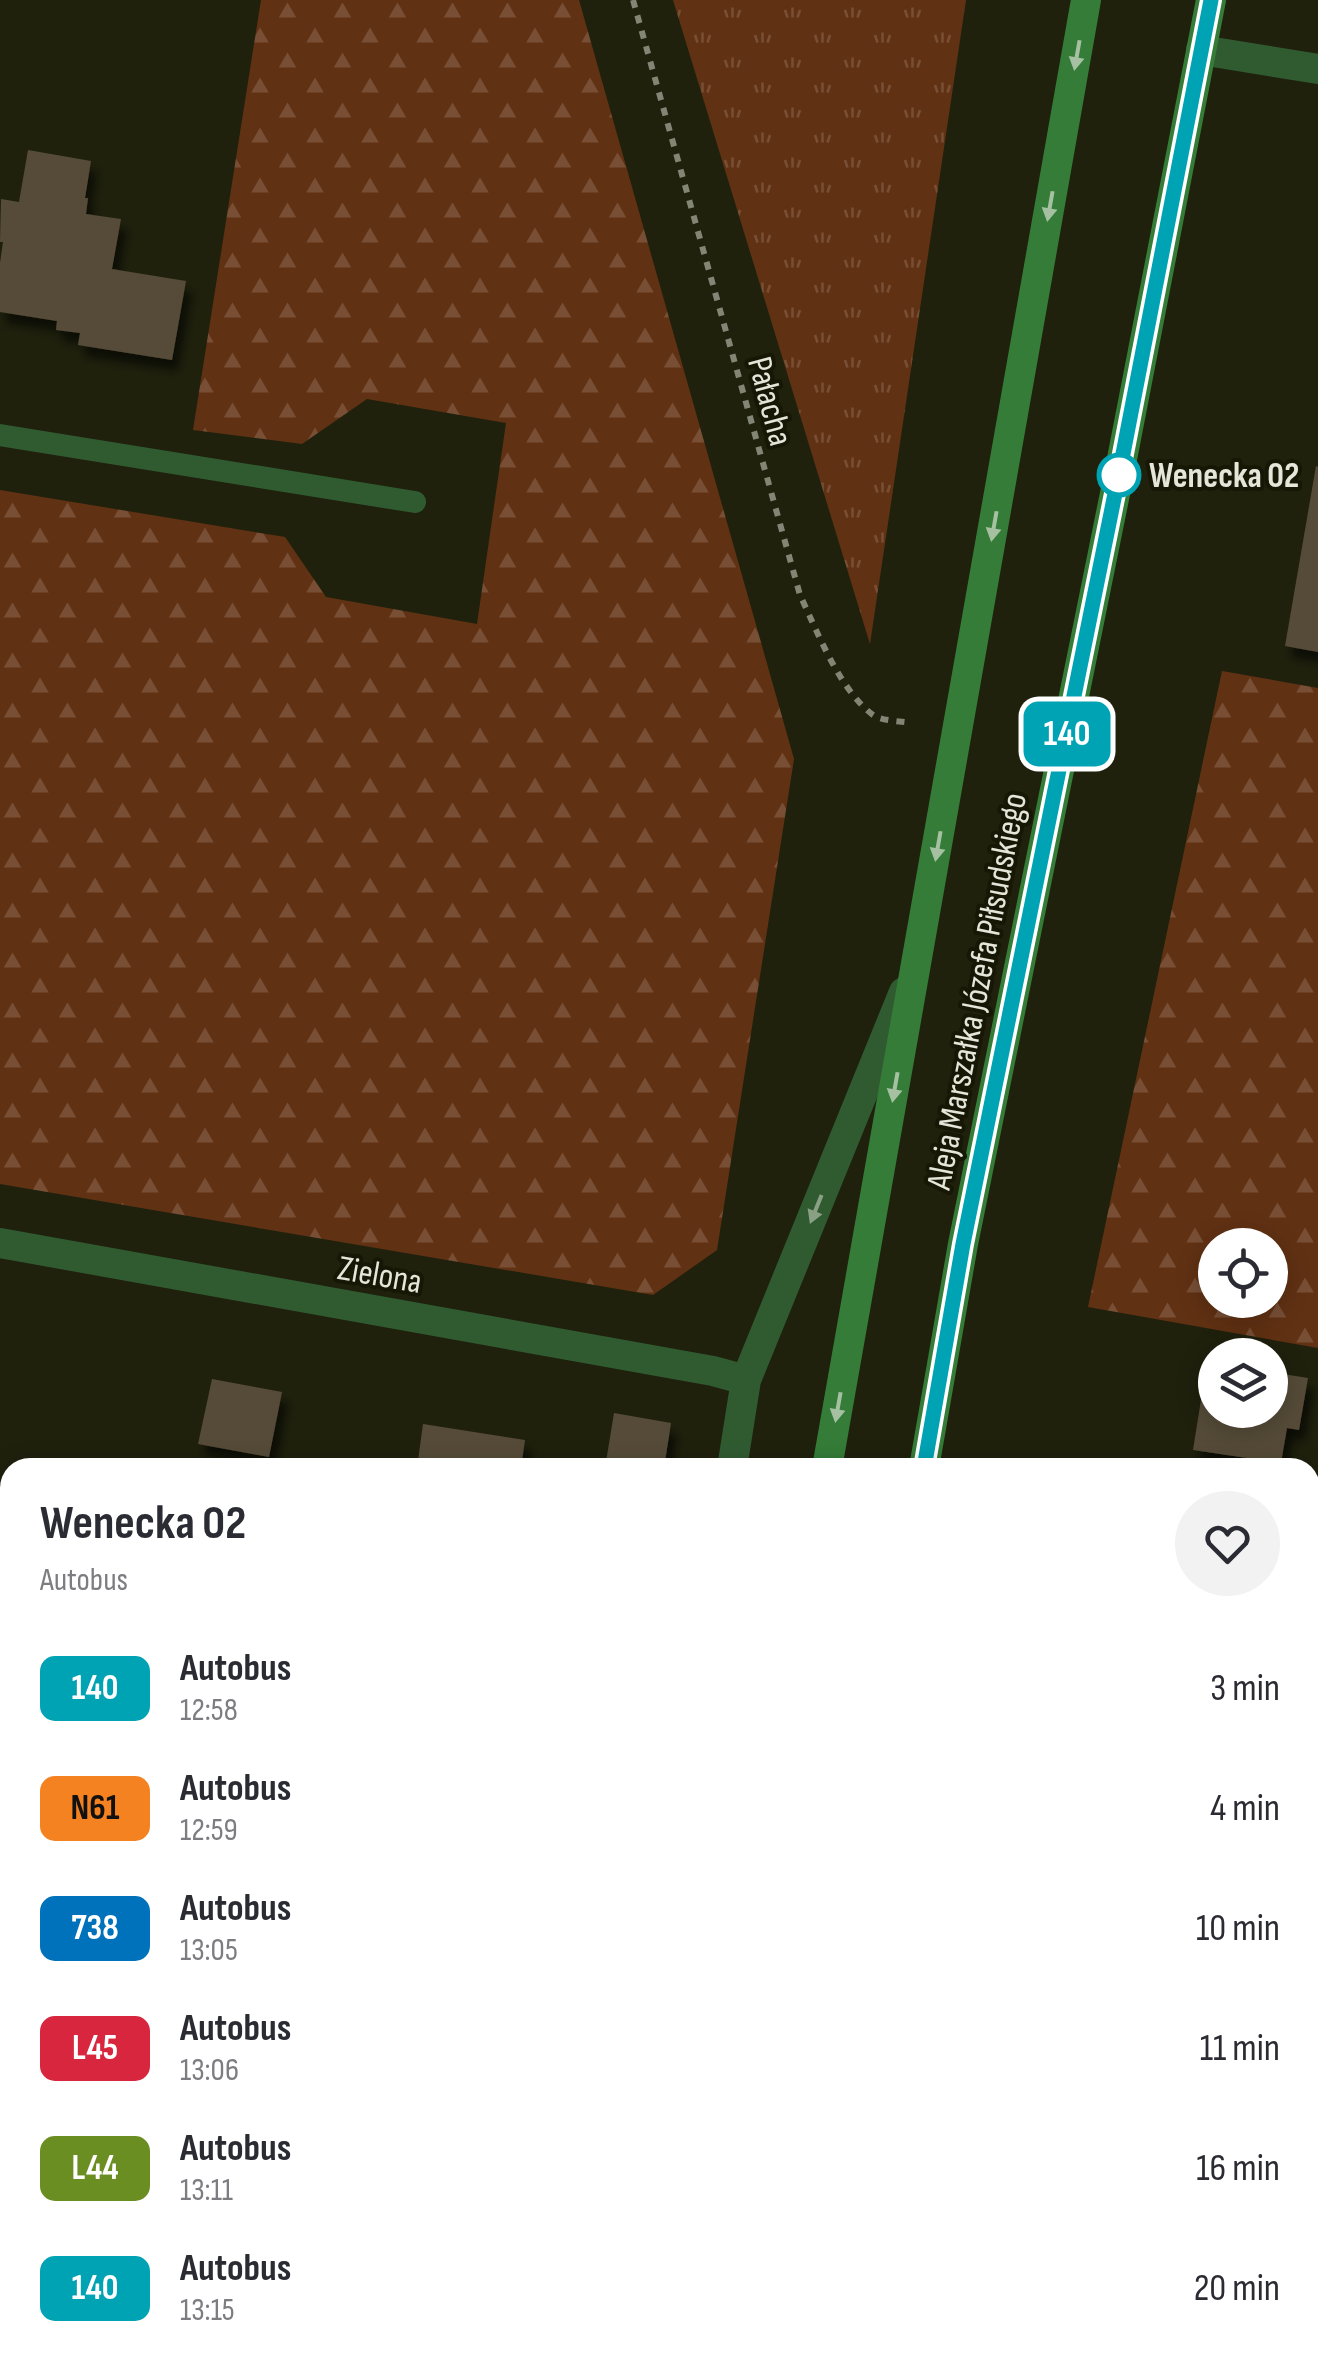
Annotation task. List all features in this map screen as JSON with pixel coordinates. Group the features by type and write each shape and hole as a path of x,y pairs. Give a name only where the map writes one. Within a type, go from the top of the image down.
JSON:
{"main road":[{"name":"Aleja Marszałka Józefa Piłsudskiego","path":"830,1458 1086,0"},
{"name":"Aleja Marszałka Józefa Piłsudskiego","path":"926,1458 963,1244 1122,459 1210,0"}],"street":[{"path":"1201,50 1318,69"},
{"path":"734,1458 746,1380 918,957"},
{"name":"Zielona","path":"0,1244 746,1380"}],"lane":[{"path":"0,435 415,502"}],"path":[{"name":"Pałacha","path":"634,0 800,595 830,658 853,693 876,718 958,730"}],"green space":[{"path":"261,0 579,0 794,759 717,1250 653,1295 0,1184 0,490 285,537 326,597 477,624 506,423 367,399 302,444 193,430"},
{"path":"673,0 966,0 870,644"},
{"path":"1222,671 1318,688 1318,1348 1288,1343 1288,1338 1262,1338 1088,1307"}],"building":[{"path":"28,150 91,161 86,214 121,219 112,269 186,281 172,360 78,345 80,333 56,330 57,321 0,312 1,199 19,202"},
{"path":"1318,467 1318,652 1285,646"},
{"path":"1288,1375 1308,1378 1299,1430 1287,1428"},
{"path":"212,1379 282,1392 269,1457 198,1444"},
{"path":"614,1413 671,1423 666,1458 607,1458"},
{"path":"1198,1419 1198,1428 1287,1428 1282,1458 1247,1458 1193,1450"},
{"path":"423,1424 525,1440 522,1458 418,1458"}],"bus line":[{"name":"140","path":"926,1458 963,1244 1211,0"}],"place":[{"name":"Wenecka 02","path":"1119,475"}]}
